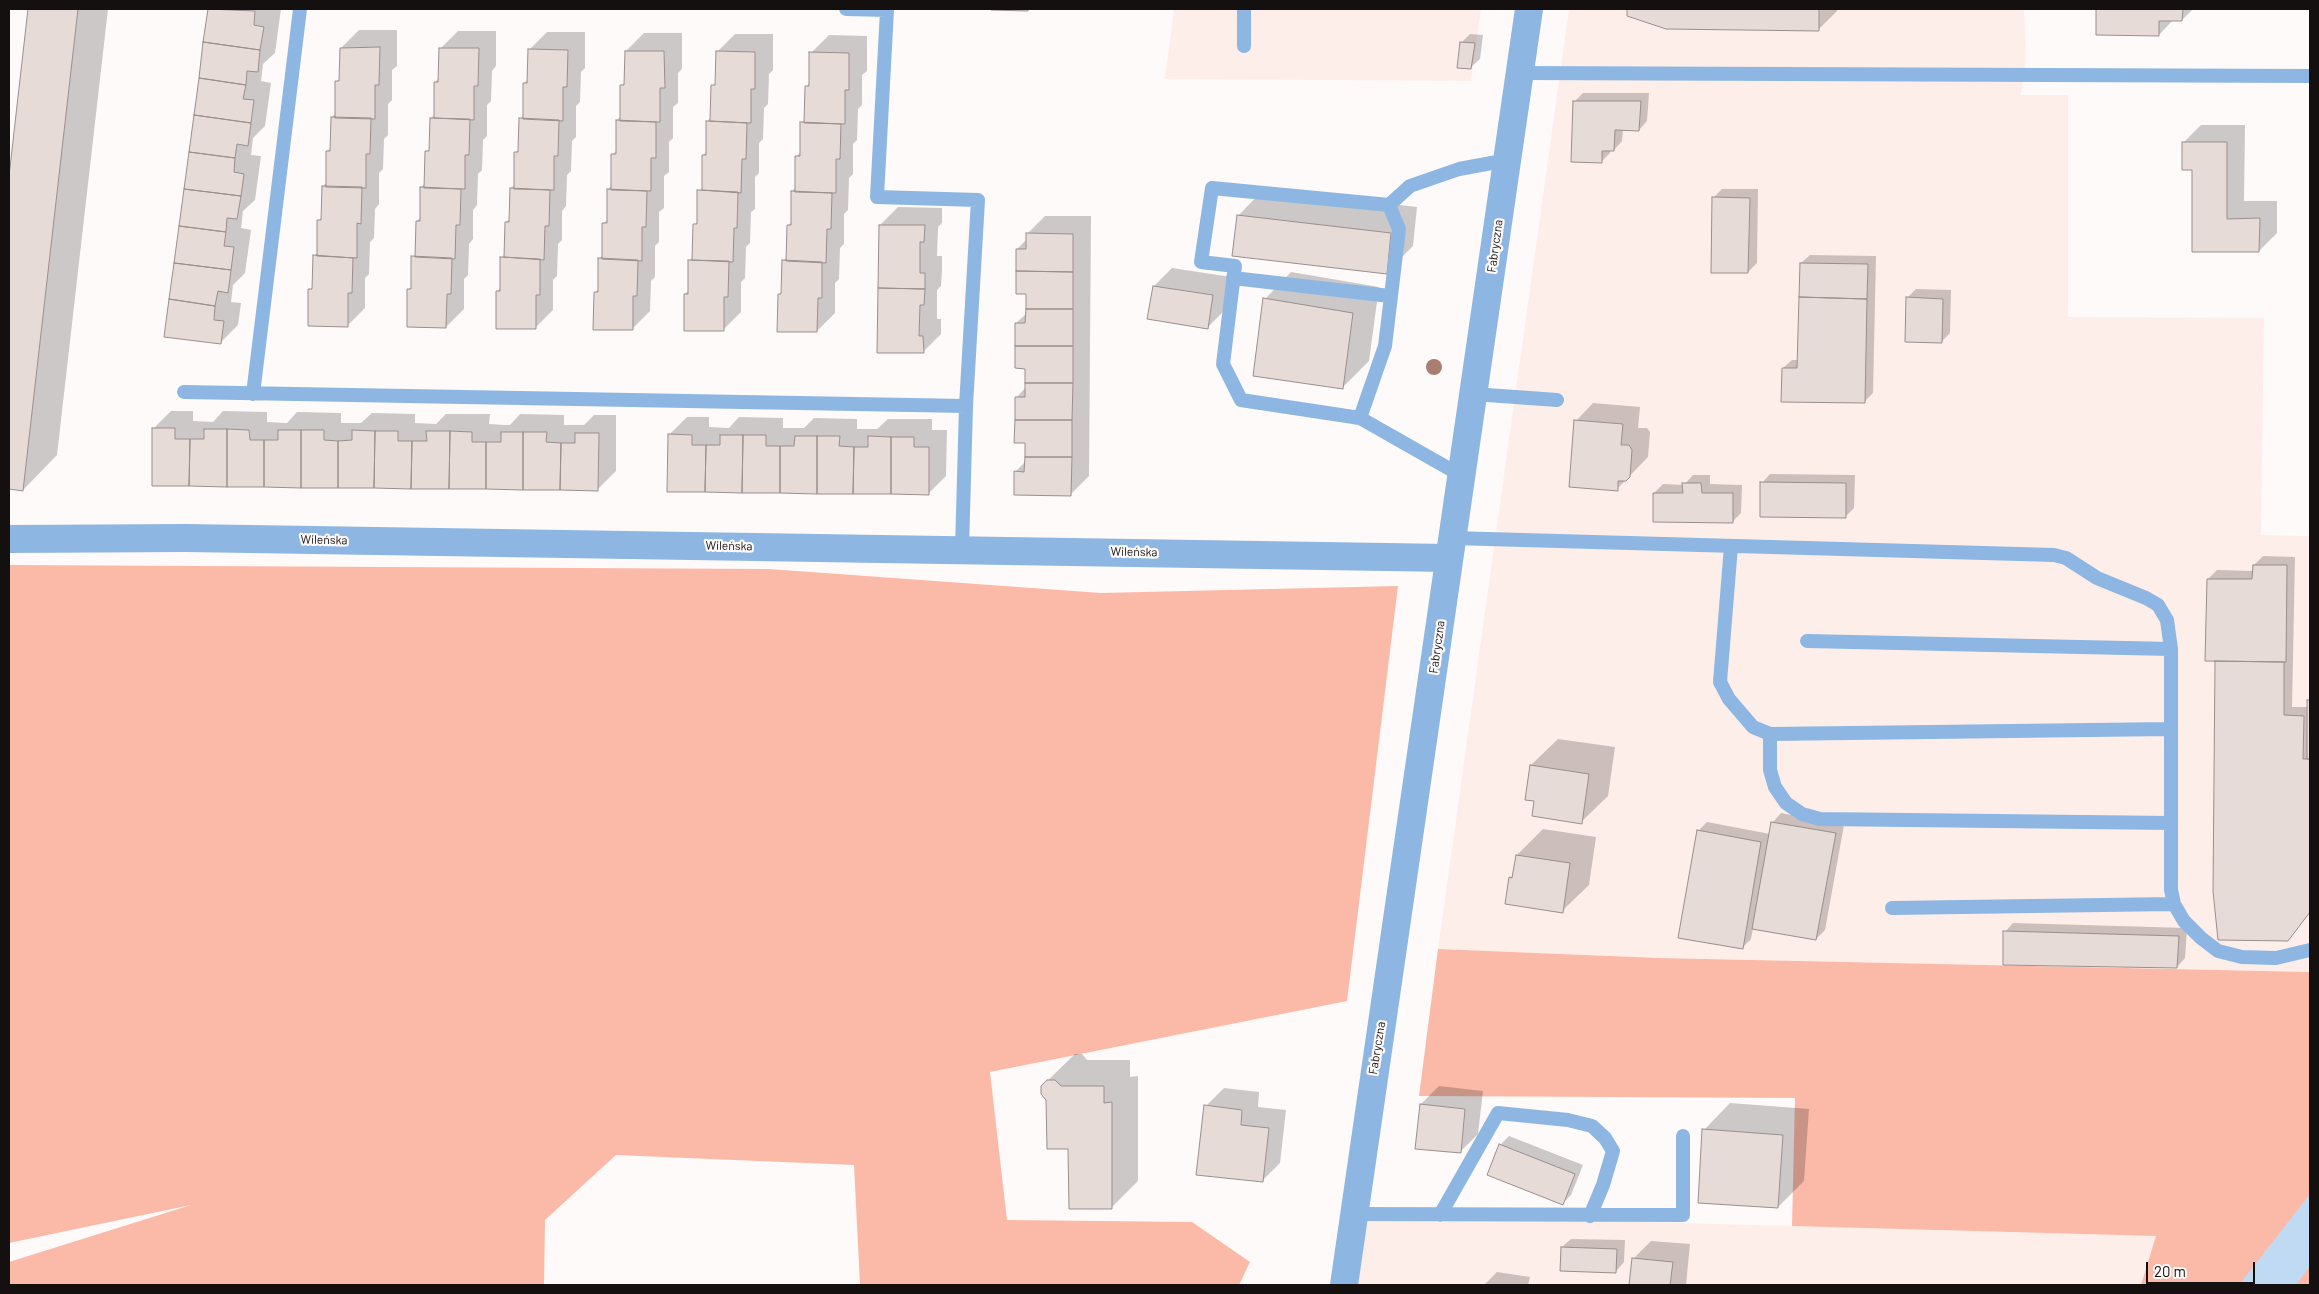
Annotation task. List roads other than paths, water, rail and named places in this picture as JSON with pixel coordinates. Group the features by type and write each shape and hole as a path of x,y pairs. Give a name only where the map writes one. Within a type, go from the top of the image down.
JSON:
{"street":[{"name":"Fabryczna","path":"1344,1285 1529,9"},
{"name":"Wileńska","path":"9,539 176,538 962,549 1451,548"}],"lane":[{"path":"253,394 300,9"},
{"path":"846,9 887,10 877,197 978,200 966,406 962,549"},
{"path":"1244,9 1244,46"},
{"path":"1520,73 2310,76"},
{"path":"1462,476 1360,418 1241,400 1222,364 1235,266 1201,262 1212,188 1389,205 1410,186 1459,169 1508,160"},
{"path":"1360,418 1385,346 1399,229 1389,205"},
{"path":"1233,278 1390,296"},
{"path":"184,392 966,406"},
{"path":"1473,394 1556,400"},
{"path":"1451,548 1731,546 2054,555 2066,558 2097,578 2146,598 2158,605 2167,620 2171,649 2171,890 2174,904 2184,921 2218,951 2242,957 2276,958 2310,950"},
{"path":"1731,546 1720,682 1728,699 1753,728 1770,734 2171,729"},
{"path":"1808,642 2171,649"},
{"path":"1770,734 1770,770 1775,787 1786,803 1802,814 1820,819 2171,823"},
{"path":"1892,908 2174,904"},
{"path":"1440,1214 1498,1113 1568,1120 1592,1126 1605,1138 1613,1151 1603,1185 1590,1216"},
{"path":"1354,1214 1683,1215 1683,1136"}],"water":[{"path":"2310,1194 2310,1266 2296,1285 2239,1285"}]}
